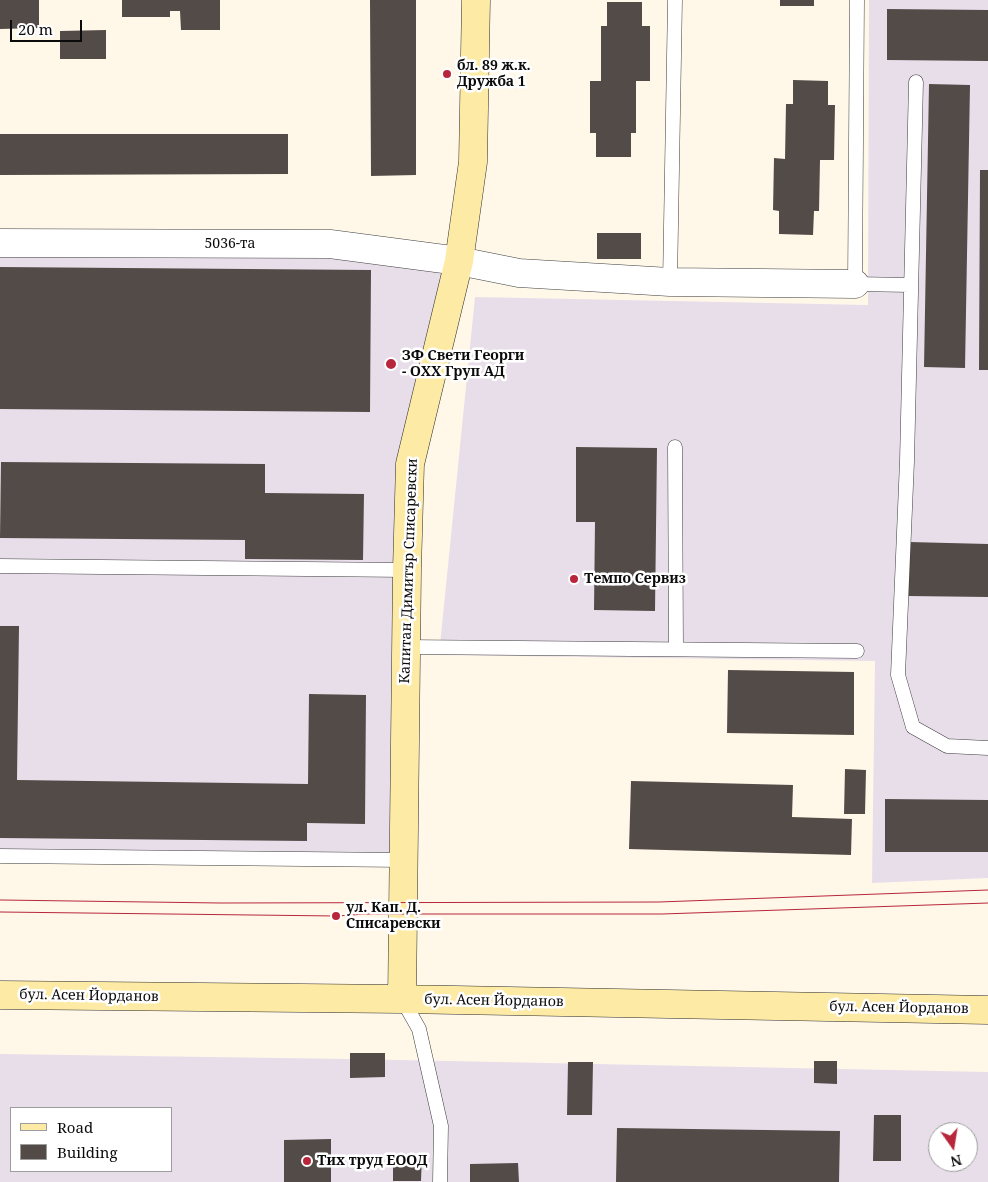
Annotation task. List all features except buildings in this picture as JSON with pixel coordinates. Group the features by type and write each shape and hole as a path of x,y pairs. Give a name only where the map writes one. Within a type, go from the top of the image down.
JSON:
{"street":[{"name":"Капитан Димитър Списаревски","path":"402,999 410,464 459,261 473,162 476,0"},
{"name":"5036-та","path":"0,243 330,244 459,261 519,273 670,282 855,284"},
{"name":"бул. Асен Йорданов","path":"0,995 402,999 988,1010"}],"lane":[{"path":"670,282 675,0"},
{"path":"858,0 855,284 910,285"},
{"path":"916,82 907,461 898,675 913,727 948,746 988,748"},
{"path":"675,447 676,649"},
{"path":"0,566 407,570"},
{"path":"406,647 856,651"},
{"path":"0,856 404,860"},
{"path":"402,999 419,1029 441,1126 440,1182"}],"shaded area":[{"path":"869,0 988,0 988,878 872,883 875,661 439,655 475,297 868,305"},
{"path":"0,243 459,261 410,464 404,860 0,856"},
{"path":"0,1054 988,1072 988,1182 0,1182"}],"tram line":[{"path":"0,900 220,903 659,902 988,890"},
{"path":"0,912 336,916 366,914 662,914 988,903"}],"place":[{"name":"бл. 89 ж.к. Дружба 1","path":"447,74"},
{"name":"ЗФ Свети Георги - ОХХ Груп АД","path":"391,364"},
{"name":"Темпо Сервиз","path":"574,579"},
{"name":"ул. Кап. Д. Списаревски","path":"336,916"},
{"name":"Тих труд ЕООД","path":"307,1161"}]}
